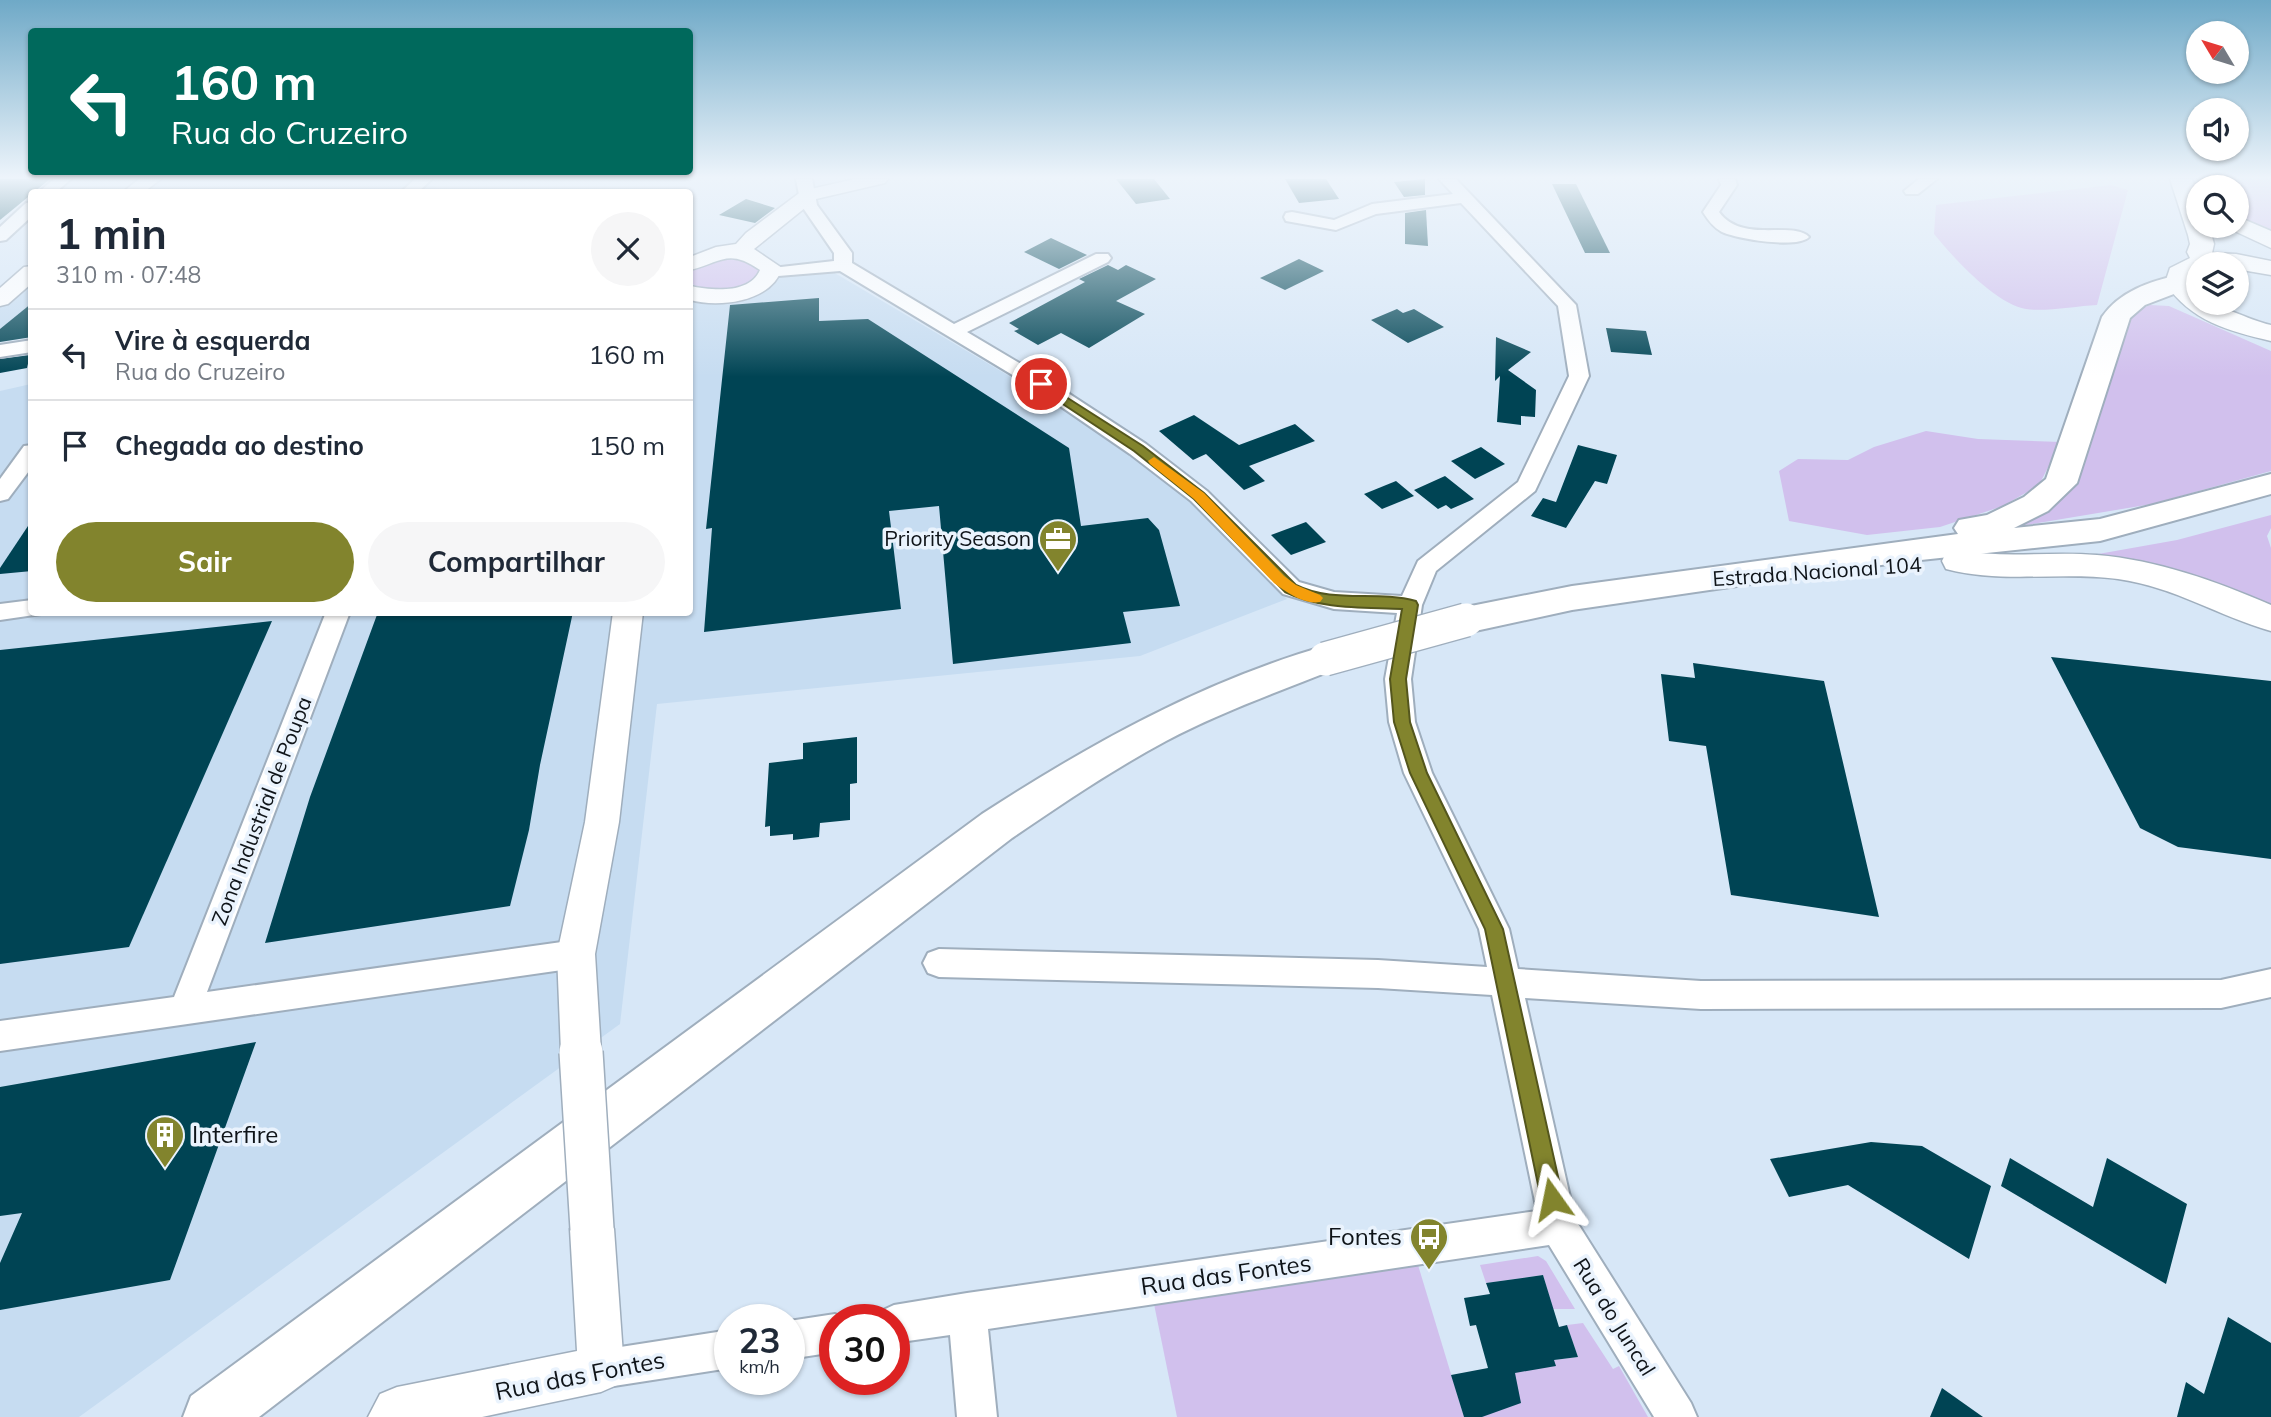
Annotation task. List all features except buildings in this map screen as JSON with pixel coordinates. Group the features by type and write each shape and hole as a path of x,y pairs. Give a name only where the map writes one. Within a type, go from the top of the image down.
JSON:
{"main road":[{"path":"2237,245 2271,267"},
{"path":"2249,264 2271,267"},
{"path":"2186,267 2179,273 2178,282 2195,303 2213,313 2267,333"},
{"path":"1902,551 1910,541 1996,524 2036,505 2061,483 2116,317 2122,307 2134,299 2178,282"},
{"name":"Estrada Nacional 104","path":"1693,582 1902,551 2100,530 2271,484"},
{"name":"Estrada Nacional 104","path":"1693,582 1958,561 2115,540 2271,501"},
{"path":"1958,561 1981,567 2054,564 2100,566 2153,575 2271,619"},
{"path":"212,1417 1008,819 1074,775 1153,731 1236,692 1325,659 1466,620 1572,598 1693,582"}],"street":[{"path":"742,250 746,245"},
{"path":"837,245 843,253 844,265"},
{"name":"Rua do Juncal","path":"1509,245 1567,305 1579,376 1527,486 1426,567 1410,605 1398,679 1402,722 1418,773 1494,929 1558,1226 1676,1417"},
{"path":"693,263 721,251 742,250 751,253 771,268 772,272 770,278 762,283 721,298 693,296"},
{"path":"954,331 1102,258"},
{"path":"772,272 844,265 954,331 1041,384 1138,449 1199,496 1291,588 1307,597 1410,605"},
{"path":"0,299 28,275"},
{"path":"0,351 28,347"},
{"path":"0,494 28,456"},
{"path":"0,612 28,608"},
{"name":"Zona Industrial de Poupa","path":"185,1009 336,616"},
{"path":"601,1369 576,954 602,822 628,616"},
{"path":"0,1036 576,954"},
{"path":"939,963 1378,974 1701,995 2221,994 2271,982"},
{"name":"Rua das Fontes","path":"910,1321 1558,1226"},
{"path":"967,1312 977,1417"},
{"name":"Rua das Fontes","path":"392,1417 397,1411 601,1369 714,1351"}],"shaded area":[{"path":"1944,245 2113,245 2097,305 2042,310 2026,309 2001,298"},
{"path":"737,255 762,270 756,280 719,293 703,291 693,284 693,269"},
{"path":"28,270 28,334 0,336 0,293"},
{"path":"833,272 1070,412 1179,491 1287,599 1140,656 657,704 620,1024 79,1417 0,1417 0,391 28,385 28,616 693,616 693,279"},
{"path":"2150,305 2169,306 2271,351 2271,471 2152,504 2008,528 2032,518 2121,321"},
{"path":"1926,431 1978,439 2061,442 2039,485 2003,506 1940,527 1867,535 1789,521 1779,471 1798,459 1848,460 1874,447"},
{"path":"2271,515 2271,528 2267,536 2271,548 2271,612 2087,556 2177,540"},
{"path":"1538,1256 1546,1261 1575,1309 1553,1309 1543,1275 1486,1283 1480,1265"},
{"path":"1418,1265 1464,1417 1177,1417 1154,1304"},
{"path":"1583,1323 1613,1369 1619,1366 1648,1417 1482,1417 1515,1373 1554,1360 1578,1357 1567,1325"}],"slow traffic":[{"path":"1154,461 1199,496 1279,579 1307,597 1315,598"}],"place":[{"name":"Priority Season","path":"1058,573"},
{"name":"Interfire","path":"165,1169"},
{"name":"Fontes","path":"1429,1271"}],"route":[{"path":"1041,384 1138,449 1199,496 1279,579 1291,588 1307,597 1326,600 1410,605 1398,679 1402,722 1418,773 1494,929 1552,1199"}]}
